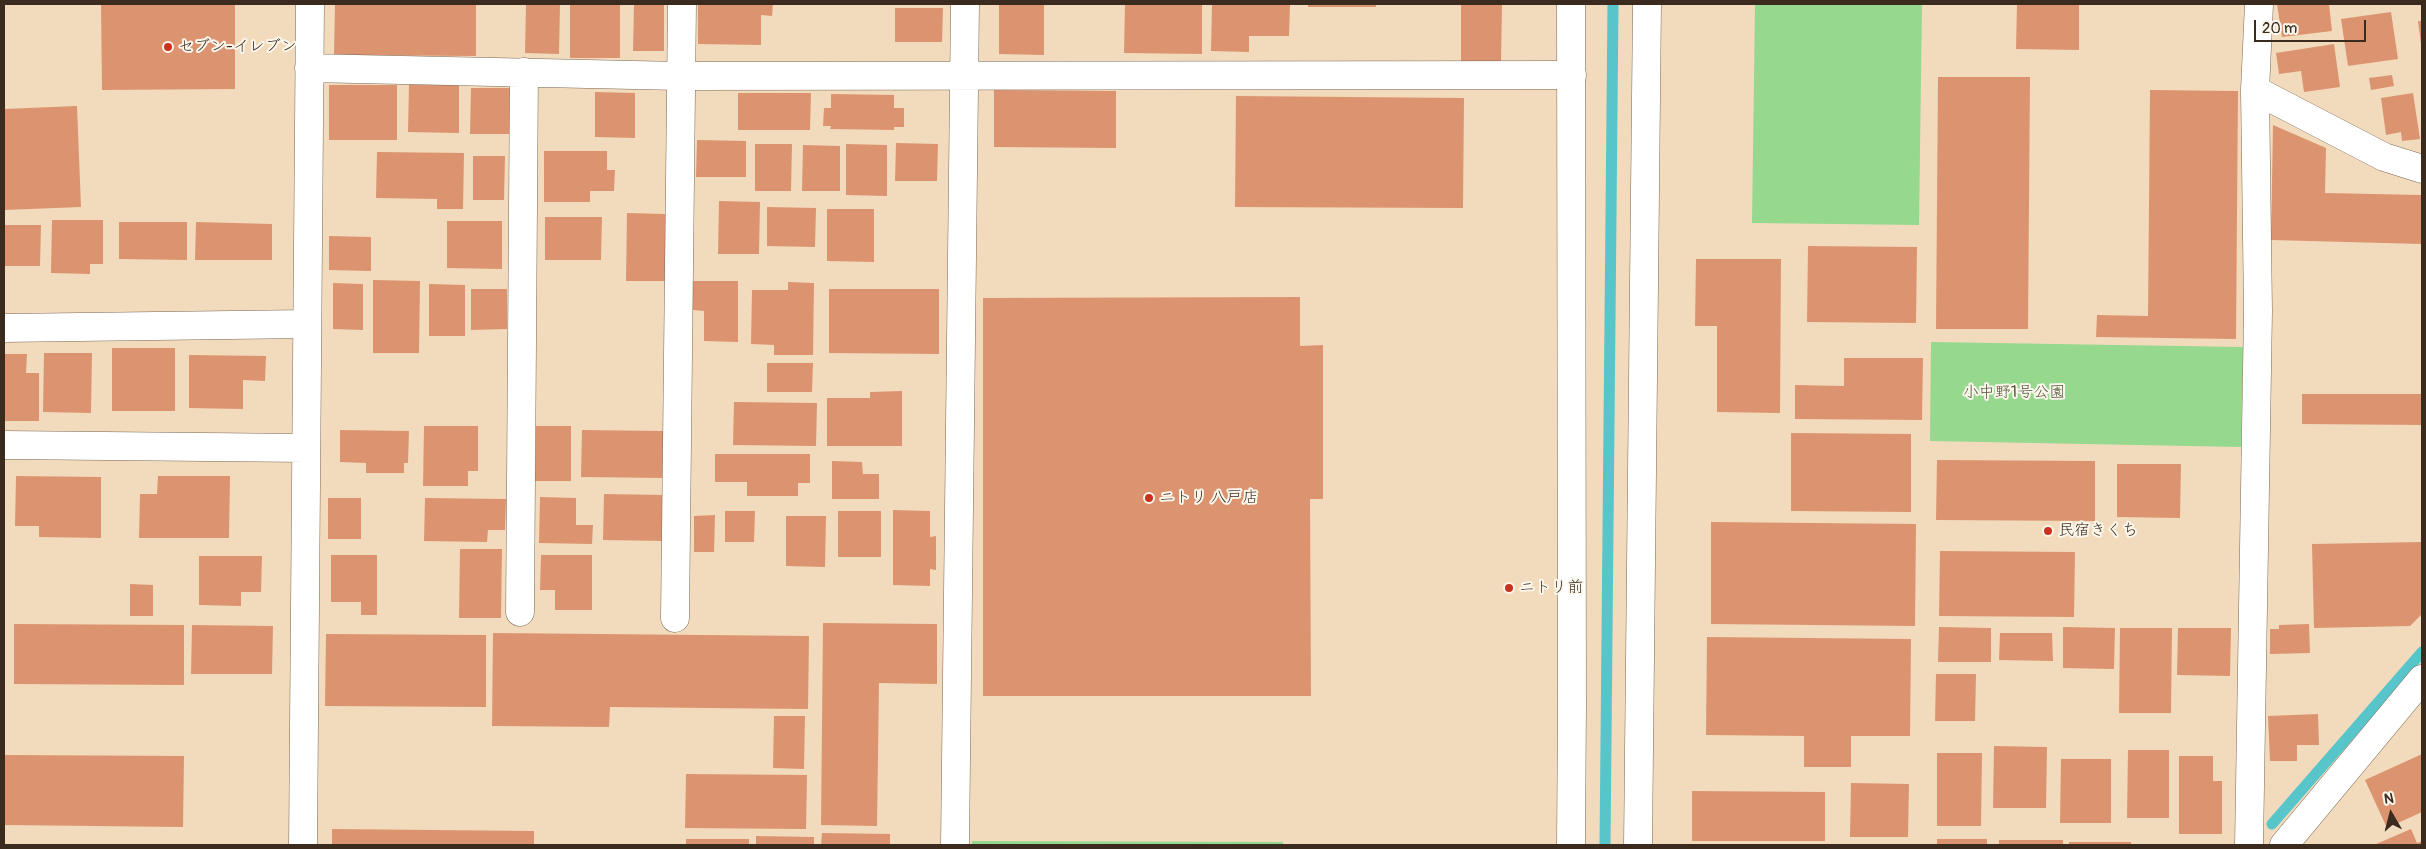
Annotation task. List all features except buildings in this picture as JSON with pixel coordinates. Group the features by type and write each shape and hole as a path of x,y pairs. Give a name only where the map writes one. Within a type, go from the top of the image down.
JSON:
{"street":[{"path":"302,845 310,4"},
{"path":"675,618 682,4"},
{"path":"955,845 966,4"},
{"path":"1571,4 1571,845"},
{"path":"1638,845 1647,4"},
{"path":"2249,845 2258,311 2255,90 2258,4"},
{"path":"309,68 680,76 1572,75"},
{"path":"520,612 524,72"},
{"path":"2255,90 2384,158 2422,169"},
{"path":"4,328 307,324"},
{"path":"4,445 306,448"},
{"path":"2284,845 2422,679"}],"green space":[{"path":"1755,4 1922,4 1919,225 1752,223"},
{"name":"小中野1号公園","path":"1931,342 2243,347 2241,447 1930,441"},
{"path":"972,841 1283,842 1283,845 972,845"}],"waterway":[{"path":"1605,845 1613,4"},
{"path":"2272,824 2422,652"}],"place":[{"name":"セブン-イレブン","path":"168,47"},
{"name":"ニトリ 八戸店","path":"1149,498"},
{"name":"民宿きくち","path":"2048,531"},
{"name":"ニトリ前","path":"1509,588"}]}
